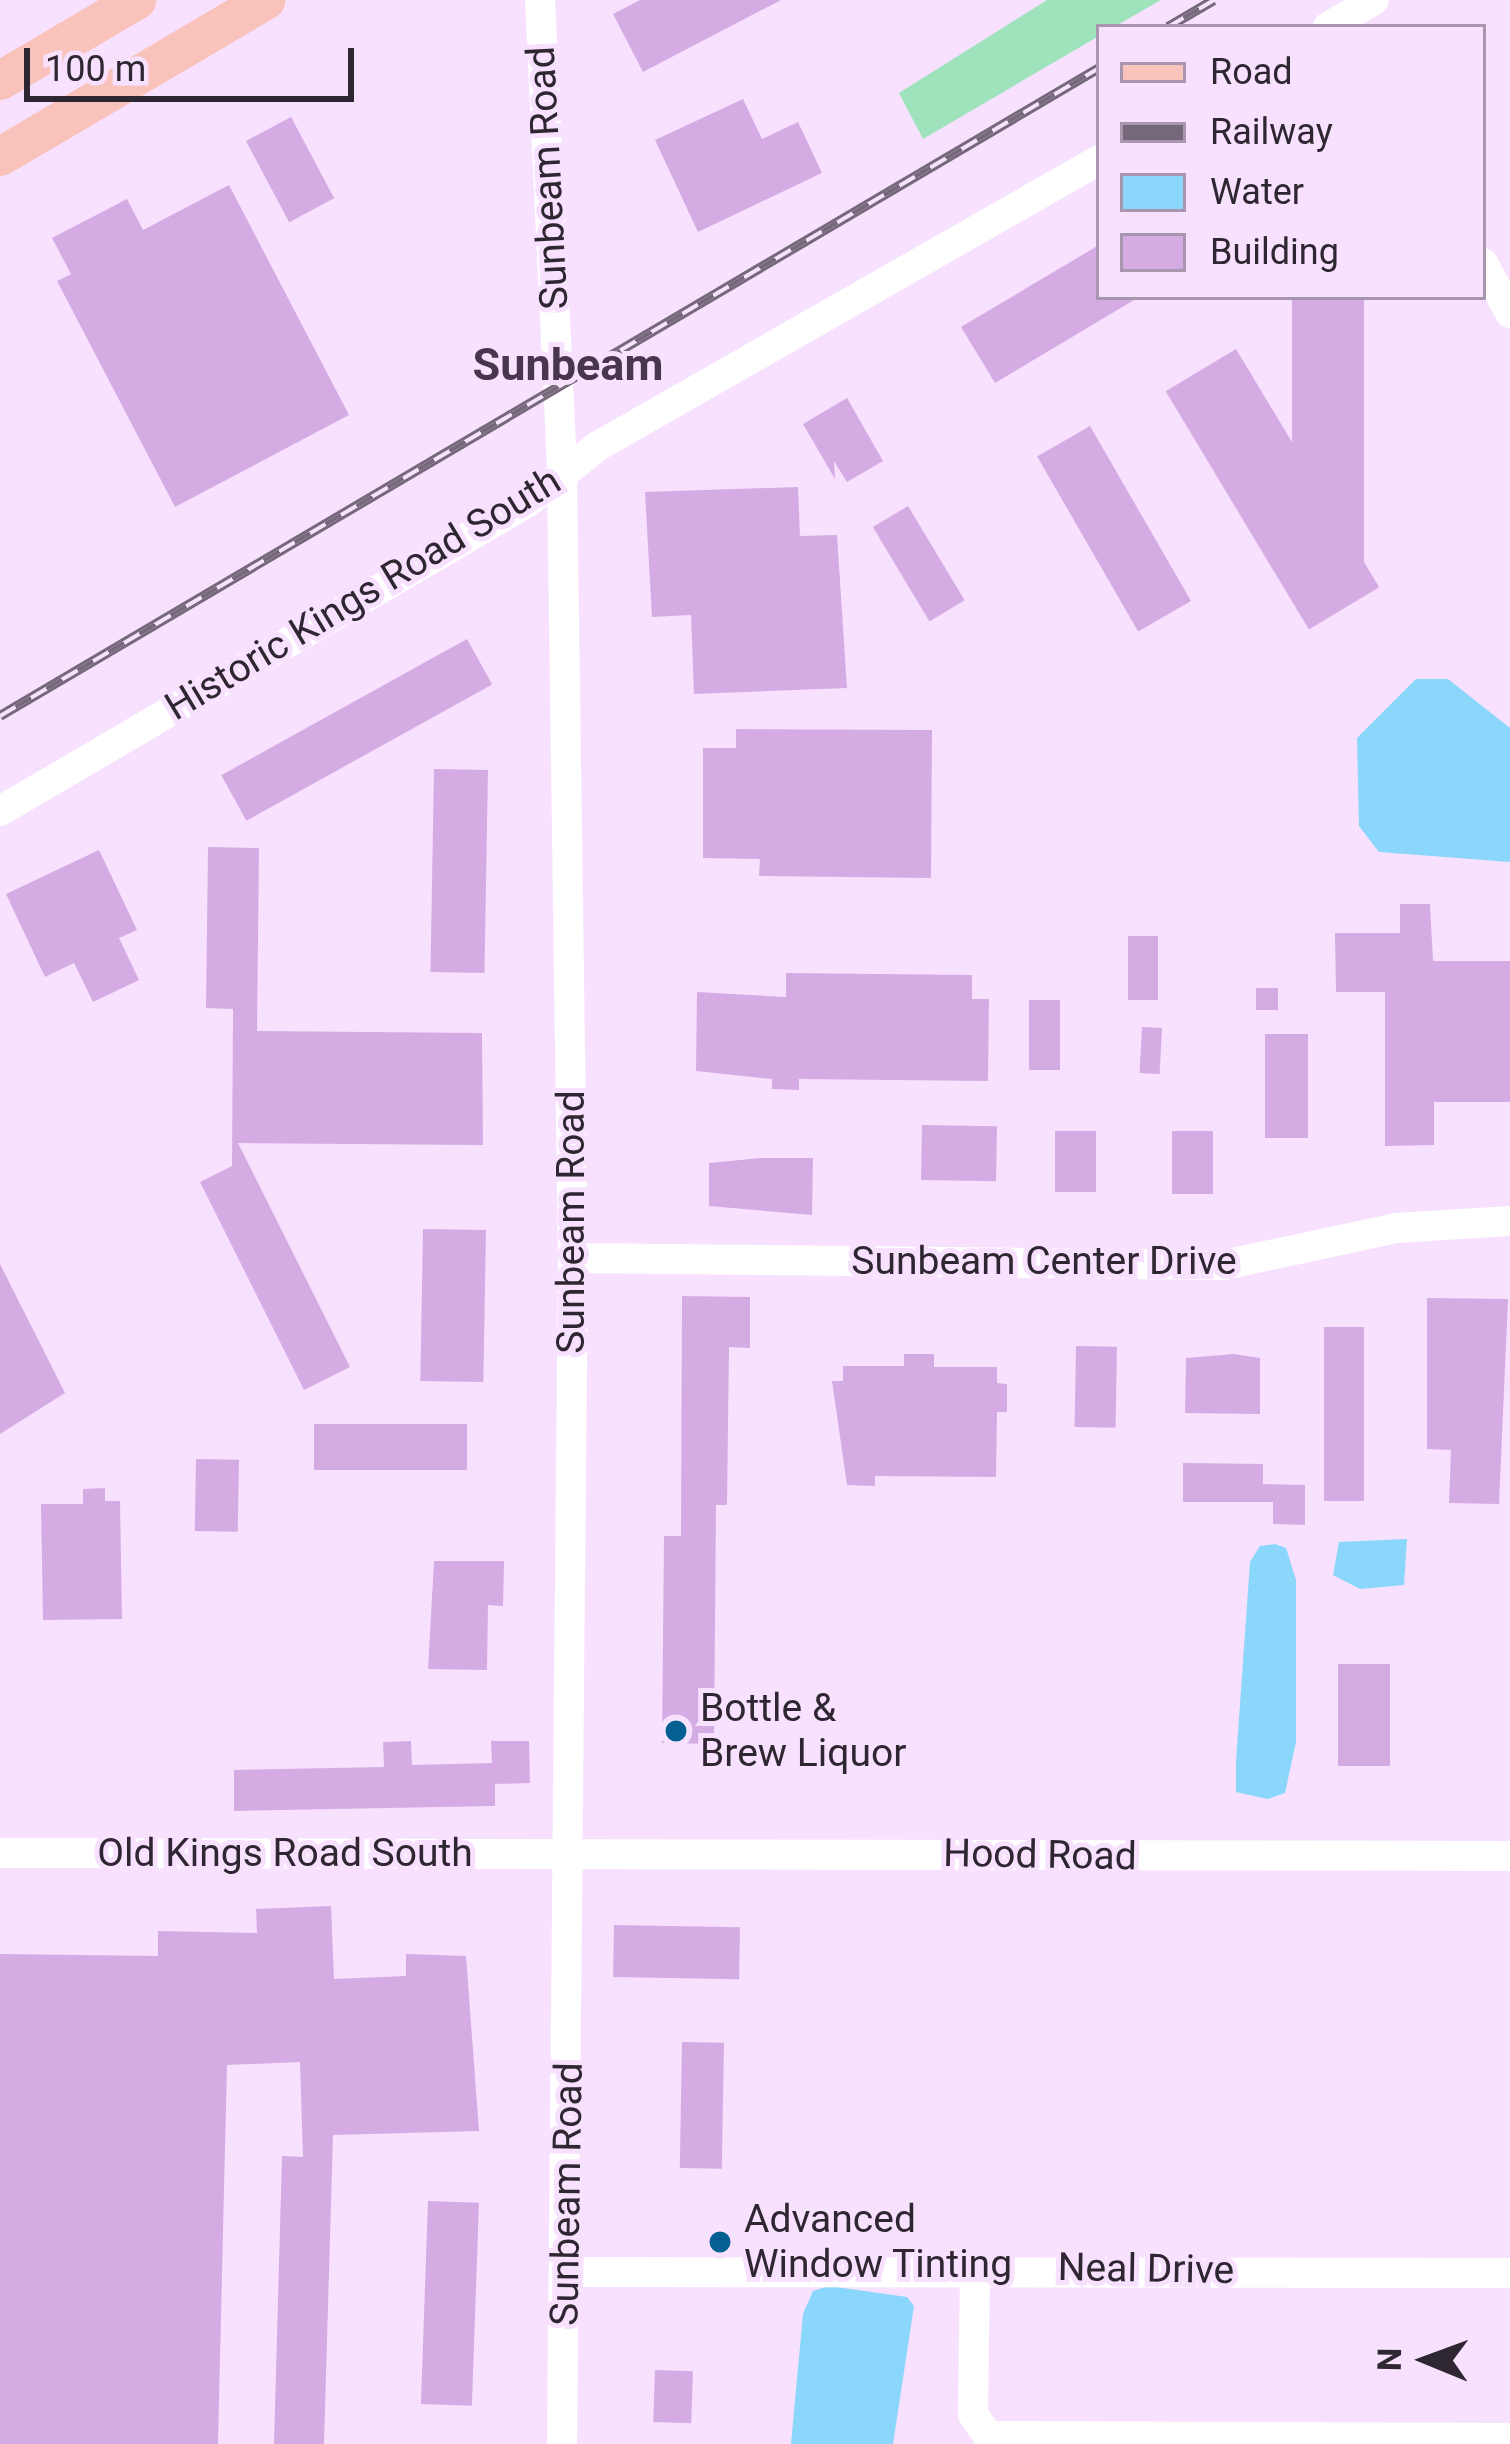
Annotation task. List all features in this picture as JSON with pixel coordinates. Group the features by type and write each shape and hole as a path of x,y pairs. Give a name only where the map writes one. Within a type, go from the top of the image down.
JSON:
{"main road":[{"path":"0,80 136,0"},
{"path":"0,156 265,0"}],"street":[{"name":"Sunbeam Road","path":"540,0 562,475 573,1258 562,2444"},
{"name":"Historic Kings Road South","path":"0,811 562,475 598,446 1096,162"},
{"path":"1486,269 1510,314"},
{"name":"Sunbeam Center Drive","path":"573,1258 1224,1265 1396,1228 1510,1221"},
{"name":"Old Kings Road South","path":"0,1853 570,1853"},
{"name":"Hood Road","path":"570,1853 1510,1856"},
{"path":"975,2268 978,2427 988,2436 1510,2438"},
{"name":"Neal Drive","path":"567,2272 975,2268 1510,2272"}],"green space":[{"path":"1047,0 1161,0 1119,24 1096,24 1096,38 923,139 899,93"}],"water":[{"path":"1416,679 1448,679 1510,728 1510,862 1379,852 1359,826 1357,738"},
{"path":"1407,1539 1404,1585 1360,1589 1333,1575 1339,1542"},
{"path":"1260,1546 1286,1548 1296,1580 1296,1742 1285,1793 1268,1799 1236,1792 1236,1761 1250,1562"},
{"path":"829,2286 907,2297 914,2306 893,2444 791,2444 803,2314 813,2291"}],"building":[{"path":"640,0 781,0 643,72 613,14"},
{"path":"743,99 762,139 798,122 822,173 698,232 655,140"},
{"path":"291,117 334,198 289,222 246,141"},
{"path":"229,185 349,415 175,507 57,281 71,274 52,238 127,199 143,230"},
{"path":"1096,247 1096,300 1134,300 995,383 961,327"},
{"path":"1292,300 1364,300 1364,577 1292,577"},
{"path":"1236,349 1379,587 1309,630 1166,391"},
{"path":"847,398 883,461 847,482 834,461 835,479 803,424"},
{"path":"1090,426 1191,601 1138,631 1037,456"},
{"path":"798,487 800,536 837,535 847,688 694,694 691,615 652,617 645,492"},
{"path":"908,506 965,600 930,621 873,527"},
{"path":"467,639 492,684 246,821 221,775"},
{"path":"736,729 932,730 931,878 759,876 760,859 703,858 703,748 736,748"},
{"path":"434,769 488,770 484,973 430,972"},
{"path":"208,847 259,848 257,1031 482,1033 483,1145 238,1143 350,1367 304,1390 200,1182 232,1166 233,1009 206,1008"},
{"path":"99,850 137,930 119,938 139,980 93,1002 74,963 45,977 6,894"},
{"path":"1400,904 1430,904 1433,961 1510,961 1510,1102 1434,1102 1434,1145 1385,1146 1385,992 1336,992 1335,933 1400,933"},
{"path":"1128,936 1158,936 1158,1000 1128,1000"},
{"path":"786,973 972,975 972,999 989,999 988,1081 799,1079 799,1090 772,1089 772,1079 696,1071 697,992 786,997"},
{"path":"1256,988 1278,988 1278,1010 1256,1010"},
{"path":"1029,1000 1060,1000 1060,1070 1029,1070"},
{"path":"1142,1027 1162,1028 1160,1074 1140,1073"},
{"path":"1265,1034 1308,1034 1308,1138 1265,1138"},
{"path":"922,1125 997,1126 996,1181 921,1180"},
{"path":"1055,1131 1096,1131 1096,1192 1055,1192"},
{"path":"1172,1131 1213,1131 1213,1194 1172,1194"},
{"path":"813,1158 812,1215 709,1206 709,1163"},
{"path":"423,1229 486,1230 483,1382 420,1381"},
{"path":"0,1264 65,1393 0,1434"},
{"path":"682,1296 750,1297 750,1348 729,1347 727,1505 716,1505 714,1744 662,1743 664,1536 681,1536"},
{"path":"1427,1298 1508,1299 1499,1504 1449,1503 1451,1450 1427,1449"},
{"path":"1324,1327 1364,1327 1364,1501 1324,1501"},
{"path":"1076,1346 1117,1347 1116,1428 1075,1427"},
{"path":"904,1354 934,1354 934,1367 997,1367 997,1383 1007,1384 1007,1412 997,1412 996,1477 875,1476 875,1486 847,1485 832,1381 843,1381 843,1366 904,1366"},
{"path":"1234,1354 1260,1358 1260,1414 1185,1413 1186,1358"},
{"path":"314,1424 467,1424 467,1470 314,1470"},
{"path":"196,1459 239,1460 238,1532 195,1531"},
{"path":"1183,1463 1263,1464 1263,1484 1305,1485 1305,1525 1273,1524 1273,1502 1183,1502"},
{"path":"105,1488 105,1501 120,1501 122,1619 43,1620 41,1504 83,1504 83,1489"},
{"path":"434,1561 504,1561 503,1606 488,1605 487,1670 428,1669"},
{"path":"1338,1664 1390,1664 1390,1766 1338,1766"},
{"path":"411,1741 412,1765 492,1763 491,1741 529,1741 530,1783 495,1784 495,1806 234,1811 234,1770 384,1767 383,1742"},
{"path":"331,1906 334,1979 406,1976 406,1954 466,1956 479,2131 333,2135 324,2444 274,2444 282,2156 303,2157 300,2062 227,2065 218,2444 0,2444 0,1954 158,1956 158,1931 257,1933 256,1909"},
{"path":"614,1925 740,1927 739,1979 613,1977"},
{"path":"682,2042 724,2043 722,2169 680,2168"},
{"path":"428,2201 479,2203 472,2406 421,2404"},
{"path":"655,2370 693,2371 691,2423 653,2422"}],"railway":[{"path":"1173,24 1214,0"},
{"path":"0,716 1096,70"}],"place":[{"name":"Bottle & Brew Liquor","path":"676,1731"},
{"name":"Advanced Window Tinting","path":"720,2242"}],"district":[{"name":"Sunbeam","path":"568,365"}]}
